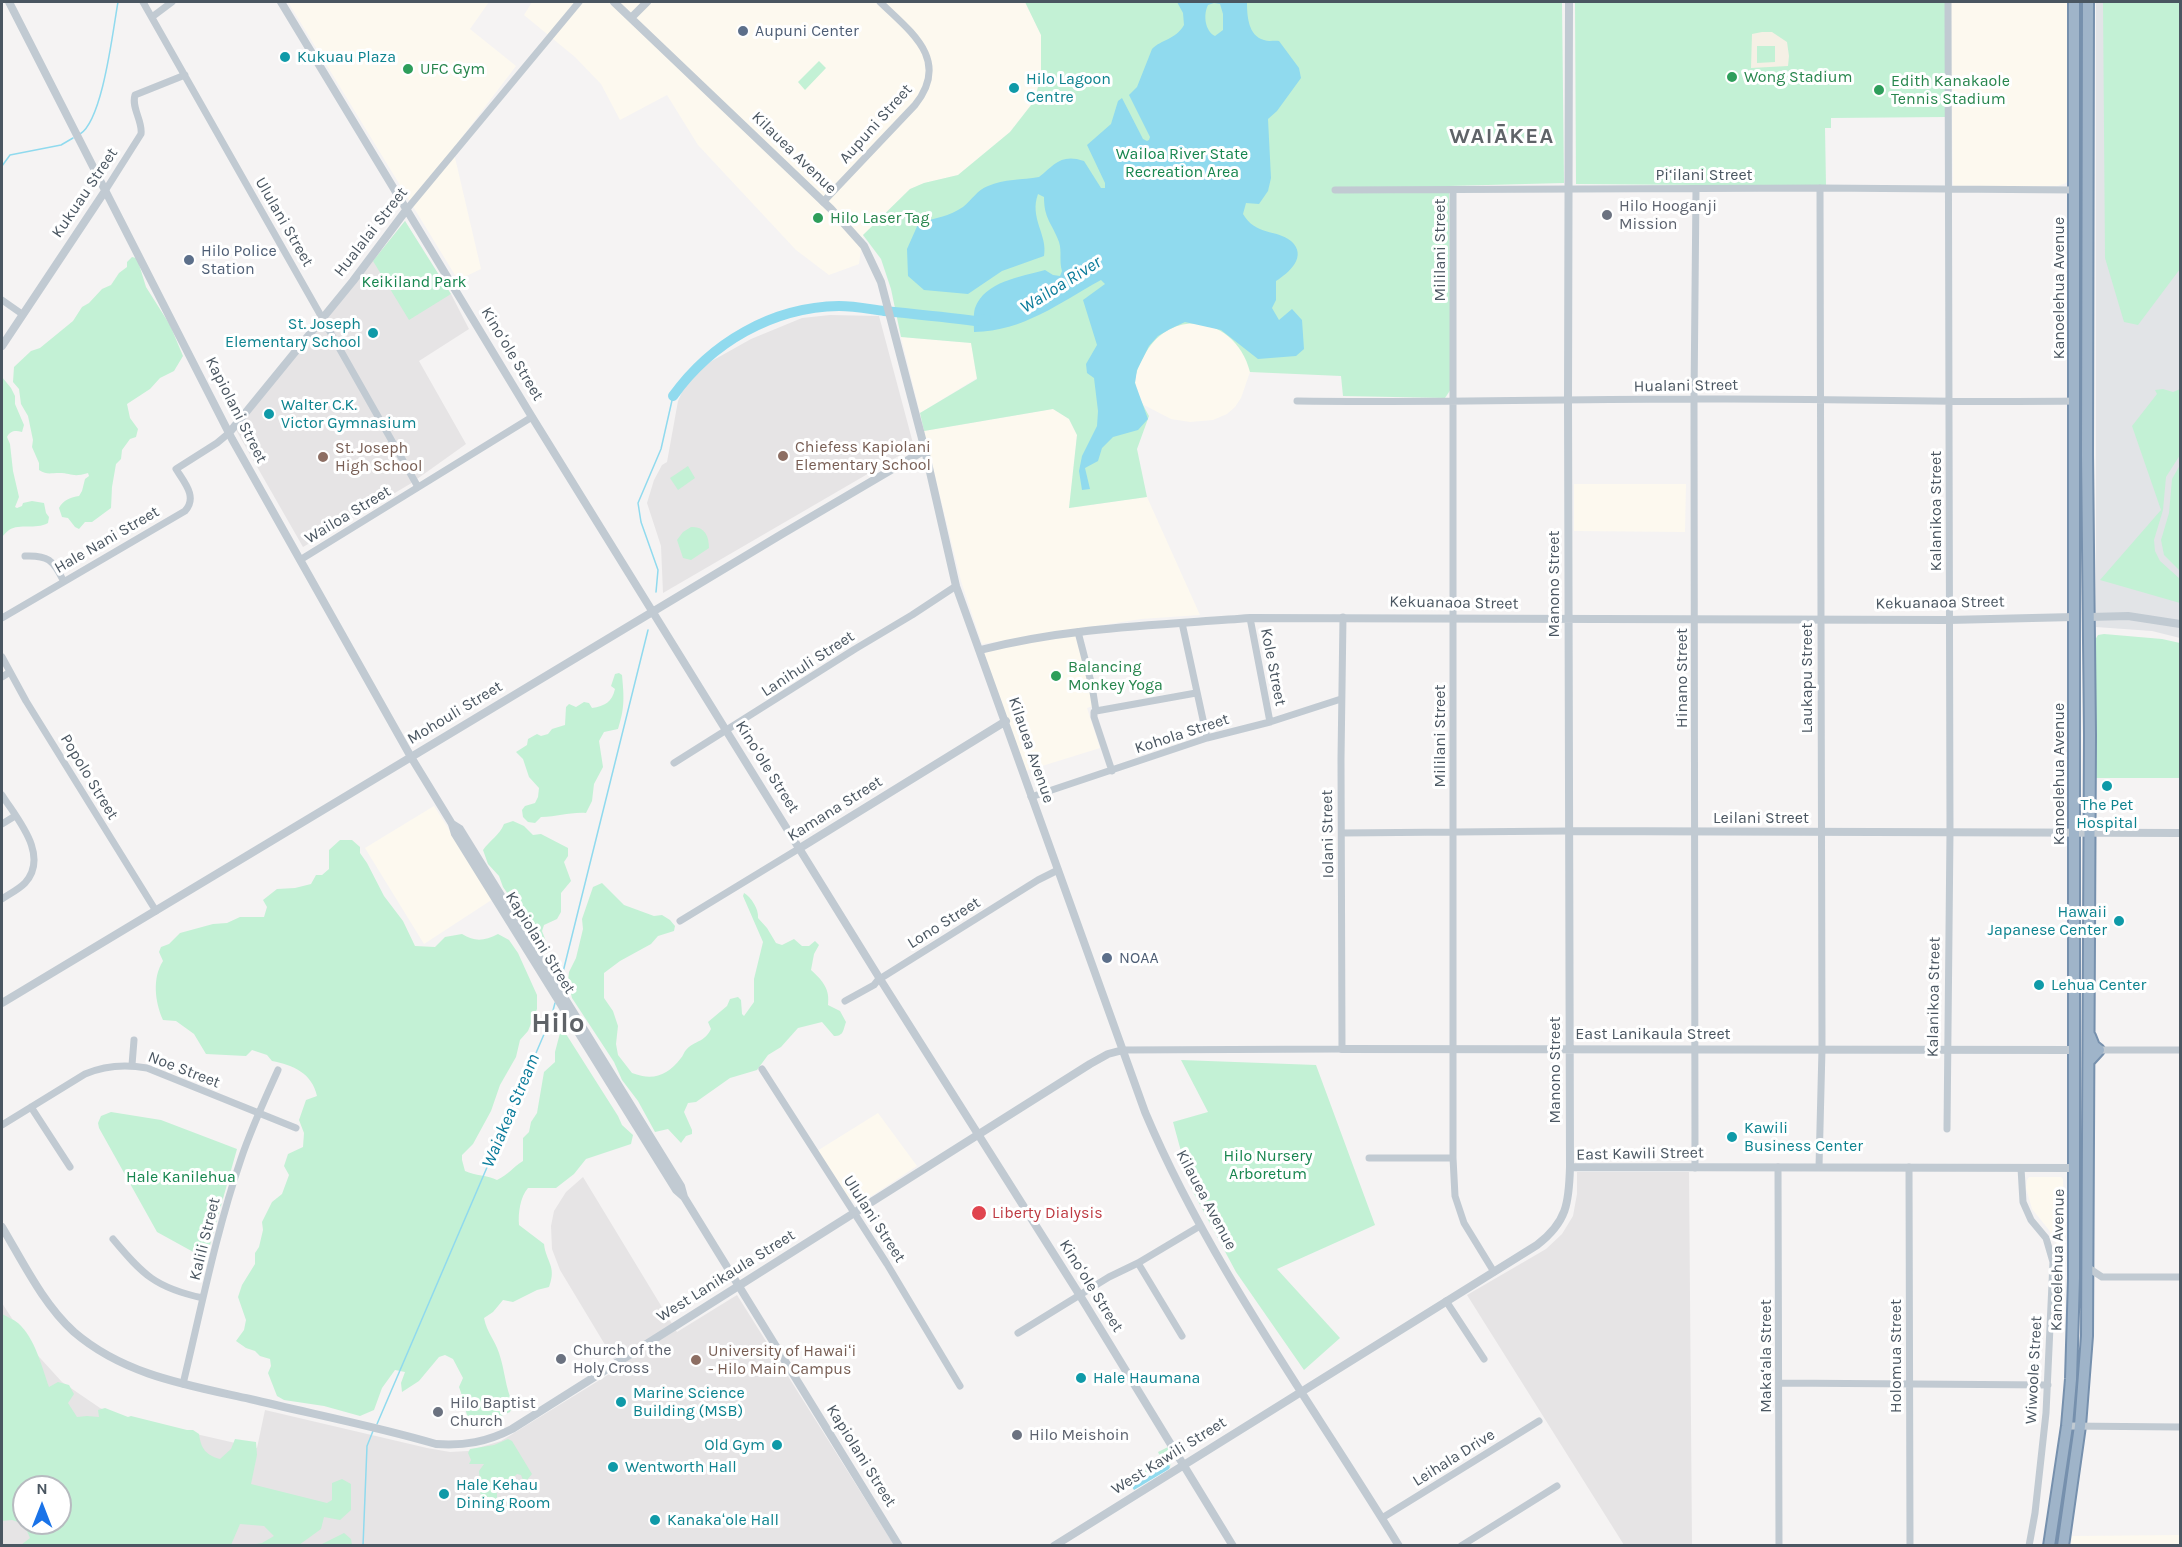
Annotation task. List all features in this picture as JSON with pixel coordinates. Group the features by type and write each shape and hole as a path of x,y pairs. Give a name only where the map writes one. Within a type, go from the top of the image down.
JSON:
{"highway":[{"name":"Kanoelehua Avenue","path":"2049,1545 2067,1426 2073,1330 2074,2"},
{"name":"Kanoelehua Avenue","path":"2063,1545 2080,1426 2088,1292 2090,617 2087,455 2088,2"},
{"path":"2088,158 2074,190 2088,209"},
{"path":"2074,617 2090,617"},
{"path":"2089,1031 2091,1041 2099,1050 2089,1061"},
{"path":"2087,1185 2081,1172 2074,1168 2085,1161 2088,1153"}],"street":[{"name":"Kapiolani Street","path":"9,2 229,433 411,757 453,824 460,829 554,980 569,1011 676,1190 684,1197 899,1545"},
{"name":"Ululani Street","path":"143,2 418,487"},
{"path":"152,17 172,2"},
{"name":"Kinoʻole Street","path":"280,2 532,417 1233,1545"},
{"name":"Hualalai Street","path":"176,468 229,433 323,318 407,209 579,2"},
{"name":"Kilauea Avenue","path":"614,2 823,202 864,246 881,282 896,335 956,586 1149,1120 1200,1226 1399,1545"},
{"path":"631,18 647,2"},
{"name":"Aupuni Street","path":"823,202 911,110 921,98 928,80 928,61 921,43 880,2"},
{"name":"Manono Street","path":"1569,2 1570,1167"},
{"name":"Kalanikoa Street","path":"1947,1129 1950,832 1948,2"},
{"name":"Kukuau Street","path":"2,346 141,134 134,102 135,95 185,75"},
{"name":"Pi‘ilani Street","path":"1335,190 1820,188 2074,190"},
{"name":"Laukapu Street","path":"1819,1167 1822,1048 1820,188"},
{"name":"Hinano Street","path":"1695,1168 1696,189"},
{"name":"Mililani Street","path":"1453,190 1453,1158 1455,1196 1464,1223 1494,1272"},
{"path":"2,300 22,314"},
{"name":"Hualani Street","path":"1297,401 1821,399 1950,403 2074,401"},
{"name":"Wailoa Street","path":"300,560 532,417"},
{"name":"Mohouli Street","path":"2,1003 925,450"},
{"name":"Hale Nani Street","path":"2,618 188,508 191,496 176,468"},
{"path":"25,556 42,556 49,559 58,569 63,580"},
{"name":"Lanihuli Street","path":"674,764 956,586"},
{"path":"2090,617 2128,616 2180,624"},
{"name":"Iolani Street","path":"1342,1049 1341,699 1343,617"},
{"name":"Kekuanaoa Street","path":"980,650 1010,642 1078,632 1154,623 1250,618 1949,620 2074,617"},
{"name":"Kole Street","path":"1250,618 1270,722"},
{"path":"1182,623 1207,738"},
{"path":"1078,632 1096,711 1094,717 1112,771"},
{"name":"Popolo Street","path":"2,657 156,911"},
{"path":"2,677 10,672"},
{"path":"1096,711 1196,693"},
{"name":"Kohola Street","path":"1031,797 1207,738 1270,722 1341,699"},
{"name":"Kamana Street","path":"680,921 1006,721"},
{"path":"2,795 30,841 34,855 32,870 25,883 2,899"},
{"path":"2,824 15,816"},
{"name":"Kapiolani Street","path":"453,824 454,834 551,990 569,1011"},
{"name":"Leilani Street","path":"1342,833 1568,831 2181,833"},
{"name":"Lono Street","path":"844,1001 874,985 880,979 1038,880 1058,870"},
{"path":"132,1065 134,1040"},
{"name":"East Lanikaula Street","path":"1123,1050 1822,1048 2074,1050"},
{"name":"West Lanikaula Street","path":"2,1227 50,1305 72,1330 98,1350 125,1366 183,1384 436,1444 474,1444 512,1429 1089,1064 1108,1054 1123,1050"},
{"path":"2099,1050 2181,1050"},
{"name":"Noe Street","path":"2,1125 85,1074 116,1065 132,1065 147,1068 296,1128"},
{"name":"Ululani Street","path":"762,1069 887,1264 960,1386"},
{"name":"Kalili Street","path":"183,1384 232,1188 278,1070"},
{"path":"31,1107 70,1167"},
{"path":"1368,1158 1453,1158"},
{"name":"East Kawili Street","path":"1301,1391 1537,1245 1559,1225 1567,1205 1570,1167 2074,1168"},
{"name":"Maka‘ala Street","path":"1778,1167 1779,1545"},
{"name":"Holomua Street","path":"1910,1167 1910,1545"},
{"name":"Wiwoole Street","path":"2021,1168 2023,1202 2031,1220 2046,1238 2052,1255 2048,1385 2030,1545"},
{"path":"1018,1333 1079,1294 1138,1263 1200,1226"},
{"path":"113,1239 138,1268 162,1286 203,1298"},
{"path":"1138,1263 1182,1336"},
{"path":"2087,1267 2102,1277"},
{"path":"2088,1292 2097,1279 2102,1277 2181,1277"},
{"path":"1446,1302 1484,1359"},
{"path":"1779,1383 2048,1385"},
{"name":"West Kawili Street","path":"1054,1545 1301,1391"},
{"name":"Leihala Drive","path":"1382,1518 1539,1421"},
{"path":"2067,1426 2181,1427"},
{"path":"1461,1545 1557,1486"}],"shaded area":[{"path":"288,2 489,2 470,29 516,66 453,149 481,269 458,280"},
{"path":"532,2 1025,2 1041,35 1041,73 1035,100 1010,132 958,175 924,183 910,189 863,235 859,264 829,275 796,250 698,145 667,95 620,120 601,84 575,57 524,15"},
{"path":"1950,2 2069,2 2069,178 2066,183 2058,186 1953,187"},
{"path":"2096,2 2180,2 2180,638 2152,631 2096,627"},
{"path":"405,221 449,295 451,294 469,329 419,361 466,444 410,484 303,547 236,430"},
{"name":"Chiefess Kapiolani Elementary School","path":"830,315 879,316 914,447 663,593 661,546 647,503 654,480 662,465 667,462 678,401 685,385 701,367 751,339 802,318"},
{"path":"1185,322 1221,330 1241,347 1247,359 1250,372 1241,398 1227,414 1213,420 1190,422 1171,419 1144,405 1135,382 1137,370 1149,346 1158,336"},
{"path":"901,337 971,343 977,378 920,413"},
{"path":"1053,409 1069,419 1077,435 1069,508 1147,497 1200,615 1141,619 982,644 961,581 924,431"},
{"path":"1574,484 1686,484 1685,532 1574,531"},
{"path":"1076,634 1096,705 1087,708 1100,748 1026,771 984,653 1005,646"},
{"path":"434,806 493,899 424,944 365,848"},
{"path":"878,1113 917,1166 867,1199 856,1202 849,1199 817,1151"},
{"path":"1577,1172 1689,1172 1692,1545 1624,1545 1467,1295 1546,1249 1562,1234 1573,1216 1577,1194"},
{"name":"University of Hawaiʻi - Hilo Main Campus","path":"583,1177 677,1332 737,1295 894,1545 2,1545 2,1303 31,1348 62,1382 100,1408 122,1417 257,1448 265,1410 427,1448 450,1452 468,1451 501,1441 619,1368 560,1270 552,1249 551,1226 554,1211 566,1192"},
{"path":"2029,1177 2061,1177 2063,1179 2065,1243 2057,1244 2032,1209 2026,1188"},
{"path":"2180,1535 2180,1545 2071,1545 2072,1536"}],"green space":[{"name":"Wailoa River State Recreation Area","path":"1025,2 1562,2 1564,183 1449,186 1451,389 1445,398 1343,396 1341,376 1250,372 1243,354 1232,339 1218,329 1202,324 1186,324 1170,329 1156,340 1144,356 1136,375 1137,391 1149,416 1137,449 1147,497 1069,508 1077,435 1069,419 1053,409 924,431 920,413 977,379 971,343 901,337 891,289 881,259 863,235 910,189 924,183 958,175 1010,132 1035,100 1041,73 1041,35"},
{"path":"1575,2 1946,2 1945,117 1831,118 1831,128 1825,128 1826,186 1576,184"},
{"path":"2079,2 2082,2 2085,105 2080,166"},
{"path":"2103,2 2180,2 2180,269 2138,325 2124,322 2105,258"},
{"path":"819,61 826,68 805,90 798,82"},
{"name":"Keikiland Park","path":"405,221 451,294 409,320 373,261"},
{"path":"132,257 138,261 146,287 170,325 183,356 174,371 160,378 150,389 127,404 130,418 138,429 136,437 130,439 122,450 121,459 116,464 111,508 92,522 85,522 79,529 68,518 62,517 59,508 68,499 79,496 85,479 89,476 88,473 75,475 46,473 39,470 39,463 32,447 33,440 28,416 21,404 19,389 13,382 14,367 31,351 40,348 73,321 82,307 102,289 111,285 119,273 127,267 127,262"},
{"path":"2,377 15,396 15,404 24,425 22,432 10,433 7,437 19,497 15,507 32,501 44,503 49,517 48,523 13,528 2,537"},
{"path":"2163,389 2173,392 2180,389 2180,455 2166,477 2163,510 2154,540 2155,551 2160,561 2180,579 2180,603 2100,580 2161,510 2132,426 2157,394 2155,390"},
{"path":"2180,465 2180,571 2164,555 2161,540 2169,513 2172,479"},
{"path":"688,466 695,478 678,490 670,478"},
{"path":"691,527 705,532 709,548 691,560 683,558 677,540"},
{"path":"2098,635 2162,639 2180,643 2180,778 2094,778 2095,640"},
{"path":"615,674 622,675 623,696 620,721 618,729 604,732 599,741 603,767 594,784 592,801 586,813 541,817 535,823 528,822 523,817 522,810 525,806 535,803 539,788 529,777 523,759 516,752 527,745 528,739 537,734 541,736 548,734 552,729 565,725 566,707 569,704 576,707 584,702 589,703 592,708 607,703 615,689 611,686"},
{"path":"513,821 524,826 533,835 541,834 568,848 568,856 564,862 571,881 561,893 561,912 557,919 544,925 542,931 547,944 544,948 538,945 536,934 503,887 499,876 488,864 483,850 500,832 504,824"},
{"path":"340,840 352,840 360,847 360,853 384,896 403,921 415,946 435,947 445,937 462,934 480,940 498,934 509,940 518,953 537,995 537,1009 528,1031 520,1040 516,1057 500,1085 491,1111 473,1144 462,1155 465,1171 497,1180 523,1161 523,1138 529,1132 531,1122 537,1113 544,1072 555,1062 560,1033 566,1034 622,1125 633,1135 631,1144 586,1159 574,1174 556,1188 528,1188 525,1192 520,1206 519,1225 544,1244 552,1274 551,1280 549,1287 537,1290 513,1302 503,1300 493,1312 484,1318 499,1353 513,1404 510,1412 478,1426 471,1425 467,1416 459,1387 463,1378 453,1359 445,1355 439,1357 419,1381 402,1392 401,1383 405,1372 395,1370 382,1388 374,1410 360,1416 324,1406 284,1400 277,1396 268,1373 271,1366 270,1359 260,1356 236,1341 244,1330 246,1320 238,1297 242,1285 255,1264 255,1253 259,1247 263,1230 262,1222 272,1202 282,1194 289,1175 284,1166 288,1154 303,1147 304,1133 299,1120 306,1100 317,1096 311,1081 294,1068 272,1061 267,1055 252,1050 246,1056 206,1054 194,1034 176,1021 163,1020 156,990 157,975 163,961 159,952 161,947 169,944 180,933 213,924 227,923 240,917 264,917 267,907 263,900 277,889 311,884 316,875 322,875 329,869 329,850"},
{"path":"602,883 624,905 654,916 662,915 675,926 674,931 658,936 651,944 620,961 604,973 604,998 613,1011 618,1026 616,1044 618,1055 632,1073 653,1077 665,1073 676,1064 689,1047 705,1037 711,1029 708,1022 727,1006 730,999 738,997 741,1000 744,1016 754,1002 754,979 763,942 743,896 744,893 754,904 758,918 776,943 782,945 794,939 802,946 809,946 815,941 819,945 814,954 811,970 825,986 828,1005 840,1011 846,1022 843,1032 834,1036 822,1022 798,1028 781,1047 768,1055 757,1070 730,1078 696,1102 688,1103 684,1112 692,1134 686,1136 681,1143 668,1129 655,1132 638,1101 622,1080 614,1062 572,998 568,981 583,929 582,919 593,887"},
{"name":"Hilo Nursery Arboretum","path":"1181,1060 1316,1065 1375,1225 1277,1269 1340,1338 1304,1370 1236,1272 1191,1188 1173,1122 1208,1112"},
{"name":"Hale Kanilehua","path":"111,1112 161,1120 237,1149 206,1259 157,1232 99,1128 98,1123 101,1116"},
{"path":"2,1314 24,1329 37,1353 49,1387 58,1382 69,1385 74,1394 68,1403 77,1417 99,1417 98,1410 105,1408 128,1417 193,1430 199,1434 205,1451 220,1459 231,1449 235,1439 256,1442 257,1455 251,1484 327,1503 332,1500 332,1483 342,1479 351,1484 351,1510 340,1520 324,1517 321,1529 299,1545 250,1545 262,1543 274,1536 264,1526 240,1524 231,1545 21,1545 30,1538 29,1535 72,1535 72,1475 12,1475 12,1520 2,1521"},
{"path":"508,1439 512,1441 532,1474 527,1480 523,1480 521,1475 517,1474 513,1478 497,1482 497,1498 484,1510 473,1511 481,1494 477,1490 480,1486 479,1471 484,1464 469,1464 471,1460 468,1453 470,1449 494,1445"},
{"path":"1168,1447 1172,1454 1170,1467 1168,1464 1142,1480 1142,1468 1149,1470 1163,1462 1158,1452"},
{"path":"344,1533 351,1539 352,1545 320,1545"}],"sand":[{"path":"1772,32 1787,42 1788,66 1751,68 1752,34","holes":["1757,46 1775,46 1775,62 1757,63"]}],"water":[{"path":"1177,2 1247,2 1247,13 1255,34 1266,41 1279,41 1299,68 1301,78 1277,111 1268,119 1271,178 1268,191 1259,204 1246,203 1243,214 1254,226 1285,237 1296,247 1298,252 1295,264 1276,281 1276,300 1272,308 1279,320 1292,309 1302,320 1304,349 1296,356 1258,359 1221,330 1185,322 1158,336 1149,346 1137,370 1135,383 1148,419 1138,430 1113,437 1102,448 1098,461 1085,468 1090,489 1082,490 1079,471 1082,456 1097,426 1098,411 1094,378 1087,373 1086,364 1097,345 1083,300 1105,284 1101,280 1056,306 1009,327 974,332 975,308 980,299 995,286 1045,270 1060,276 1062,271 1060,245 1047,216 1044,197 1038,194 1036,211 1045,248 1044,256 1002,271 968,294 924,290 908,276 907,249 919,222 942,217 958,210 988,186 1039,177 1064,159 1084,161 1101,188 1105,188 1105,183 1087,145 1111,124 1118,101 1122,98 1143,139 1149,140 1150,137 1129,95 1137,87 1152,49 1177,34 1184,25 1183,13","holes":["1220,4 1223,14 1223,30 1215,36 1207,27 1206,13 1208,5"]},
{"path":"1168,1464 1169,1469 1134,1490 1132,1487"}],"waterway":[{"path":"80,134 88,125 101,93 118,2"},
{"path":"2,166 10,155 61,145 73,138"},
{"name":"Wailoa River","path":"673,396 688,377 725,344 767,321 790,313 814,308 845,306 975,321 986,319"},
{"path":"656,592 658,570 641,522 638,503 661,449 673,396"},
{"name":"Waiakea Stream","path":"560,984 648,630"},
{"name":"Waiakea Stream","path":"377,1424 551,1018 555,1003"},
{"name":"Waiakea Stream","path":"363,1546 367,1446 373,1431"}],"place":[{"name":"Aupuni Center","path":"743,31"},
{"name":"Kukuau Plaza","path":"285,57"},
{"name":"UFC Gym","path":"408,69"},
{"name":"Wong Stadium","path":"1732,77"},
{"name":"Hilo Lagoon Centre","path":"1014,88"},
{"name":"Edith Kanakaole Tennis Stadium","path":"1879,90"},
{"name":"Hilo Hooganji Mission","path":"1607,215"},
{"name":"Hilo Laser Tag","path":"818,218"},
{"name":"Hilo Police Station","path":"189,260"},
{"name":"St. Joseph Elementary School","path":"373,333"},
{"name":"Walter C.K. Victor Gymnasium","path":"269,414"},
{"name":"Chiefess Kapiolani Elementary School","path":"783,456"},
{"name":"St. Joseph High School","path":"323,457"},
{"name":"Balancing Monkey Yoga","path":"1056,676"},
{"name":"The Pet Hospital","path":"2107,786"},
{"name":"Hawaii Japanese Center","path":"2119,921"},
{"name":"NOAA","path":"1107,958"},
{"name":"Lehua Center","path":"2039,985"},
{"name":"Kawili Business Center","path":"1732,1137"},
{"name":"Liberty Dialysis","path":"979,1213"},
{"name":"Church of the Holy Cross","path":"561,1359"},
{"name":"University of Hawaiʻi - Hilo Main Campus","path":"696,1360"},
{"name":"Hale Haumana","path":"1081,1378"},
{"name":"Marine Science Building (MSB)","path":"621,1402"},
{"name":"Hilo Baptist Church","path":"438,1412"},
{"name":"Hilo Meishoin","path":"1017,1435"},
{"name":"Old Gym","path":"777,1445"},
{"name":"Wentworth Hall","path":"613,1467"},
{"name":"Hale Kehau Dining Room","path":"444,1494"},
{"name":"Kanakaʻole Hall","path":"655,1520"}],"district":[{"name":"WAIĀKEA","path":"1502,137"},
{"name":"Hilo","path":"558,1024"}]}
